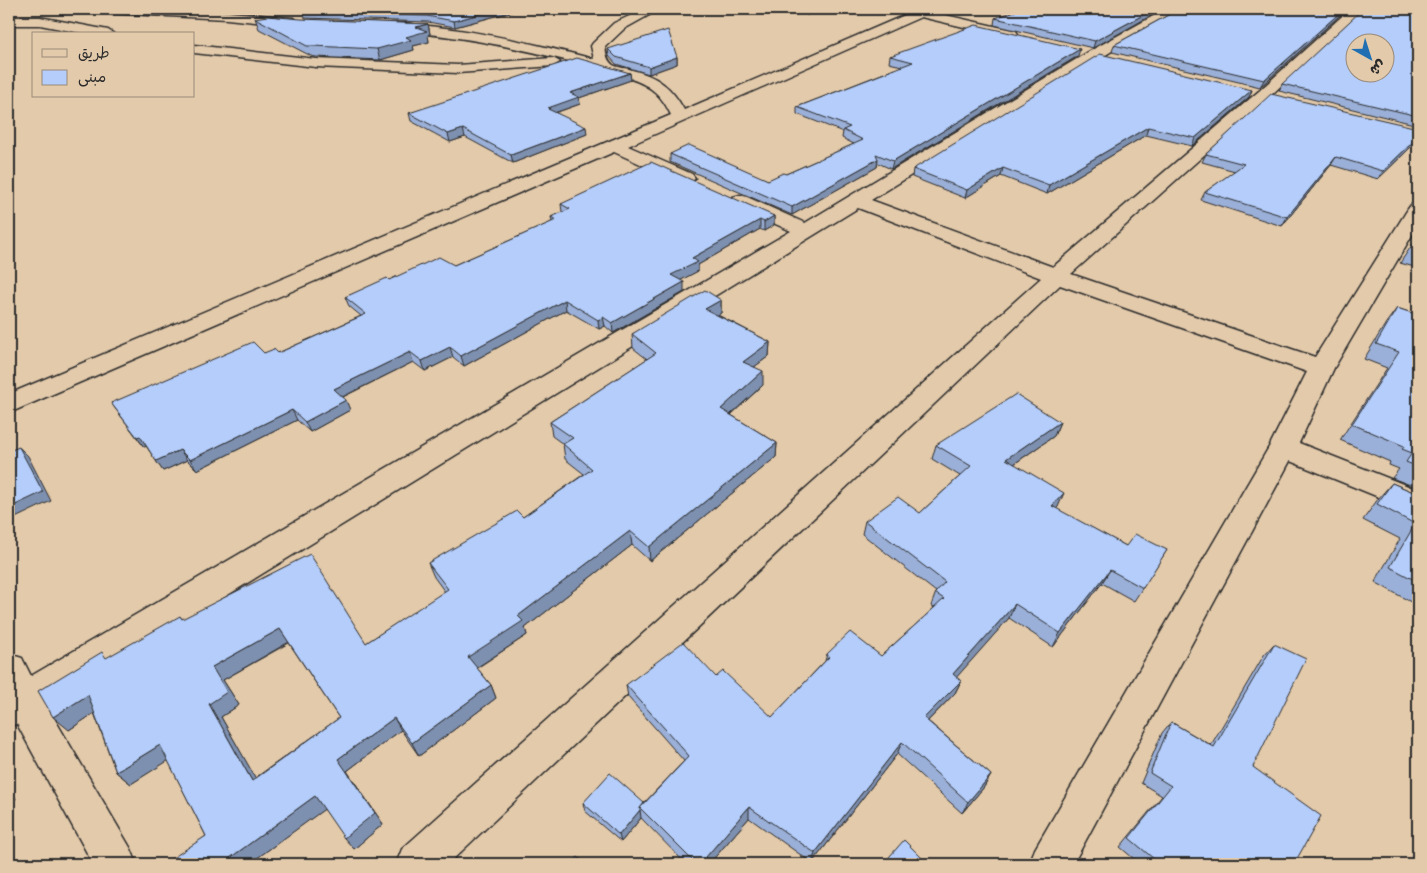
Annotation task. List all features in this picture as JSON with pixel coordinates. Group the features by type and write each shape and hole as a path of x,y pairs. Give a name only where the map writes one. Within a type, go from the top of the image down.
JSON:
{"street":[{"path":"108,9 227,14 305,24"},
{"path":"609,69 600,58 598,46 619,26 654,9"},
{"path":"116,864 14,693 807,231 1095,54 1174,9"},
{"path":"417,864 1056,276 1264,94 1357,9"},
{"path":"9,404 614,146 924,11 1021,36"},
{"path":"9,22 40,21 98,32"},
{"path":"381,27 428,28 564,55 639,76 661,88 672,100 680,117"},
{"path":"195,49 316,63 458,69 560,62 609,69"},
{"path":"614,146 702,184"},
{"path":"728,196 807,231"},
{"path":"856,202 1056,276 1321,368"},
{"path":"1050,864 1283,447 1321,368 1418,209"},
{"path":"1283,447 1418,502"}],"building":[{"path":"316,9 498,9 454,21 427,16 303,12"},
{"path":"1021,9 1154,9 1095,41 995,18"},
{"path":"1179,9 1344,9 1264,80 1114,45"},
{"path":"1363,9 1418,9 1418,116 1282,84"},
{"path":"267,16 428,24 416,27 427,31 406,37 411,40 377,49 307,46 255,18"},
{"path":"976,25 1080,49 893,161 876,154 878,159 792,207 670,154 689,145 768,180 783,173 786,174 863,140 843,130 850,127 797,107 913,62 890,56"},
{"path":"668,30 677,57 649,67 616,57 608,49"},
{"path":"1100,54 1252,90 1195,138 1148,127 1049,185 1003,168 967,190 913,169"},
{"path":"577,58 630,73 570,93 579,97 548,108 586,127 511,155 463,129 448,134 409,113"},
{"path":"1271,94 1418,128 1418,137 1383,171 1336,157 1287,217 1205,192 1244,164 1206,154"},
{"path":"651,162 774,216 764,222 760,220 692,258 698,262 671,275 684,282 612,323 603,317 598,320 565,300 461,356 450,347 422,361 410,352 334,389 346,400 305,422 292,410 190,460 180,450 156,461 140,436 137,437 111,403 253,342 264,353 274,349 278,353 366,314 345,297 387,278 389,280 439,257 454,265 556,220 551,217 570,209 561,204"},
{"path":"1418,238 1418,251 1410,248"},
{"path":"705,290 721,300 705,309 770,342 743,362 763,371 721,409 777,443 649,547 630,531 518,616 523,621 468,657 491,685 412,743 394,718 338,759 375,813 344,838 315,796 230,858 233,864 169,864 168,861 206,836 160,745 116,772 88,695 53,717 38,691 102,652 106,658 180,616 182,619 310,554 366,643 448,589 428,563 517,511 523,517 592,469 563,444 573,438 550,422 656,353 632,334","holes":["280,629 339,718 252,781 209,704 227,692 212,667"]},
{"path":"1397,308 1418,315 1418,467 1406,462 1412,453 1402,449 1404,446 1352,424 1399,352 1376,344"},
{"path":"1016,394 1060,422 1006,459 1064,493 1052,506 1126,546 1135,534 1167,550 1143,588 1110,570 1060,633 1015,604 953,674 961,681 924,718 991,775 968,802 902,742 815,853 749,807 700,864 696,864 640,808 689,756 626,685 683,642 716,677 723,671 772,717 829,657 827,654 850,632 881,656 944,599 935,593 945,582 865,521 898,497 920,513 971,466 936,445"},
{"path":"19,447 43,492 9,508 9,451"},
{"path":"1392,483 1418,494 1418,582 1390,567 1415,524 1377,504"},
{"path":"1274,644 1306,659 1253,767 1321,816 1294,864 1160,864 1129,838 1171,786 1150,773 1171,722 1214,747"},
{"path":"610,773 644,803 619,835 583,803"},
{"path":"904,840 928,864 883,864"},
{"path":"578,857 585,864 572,864"}]}
